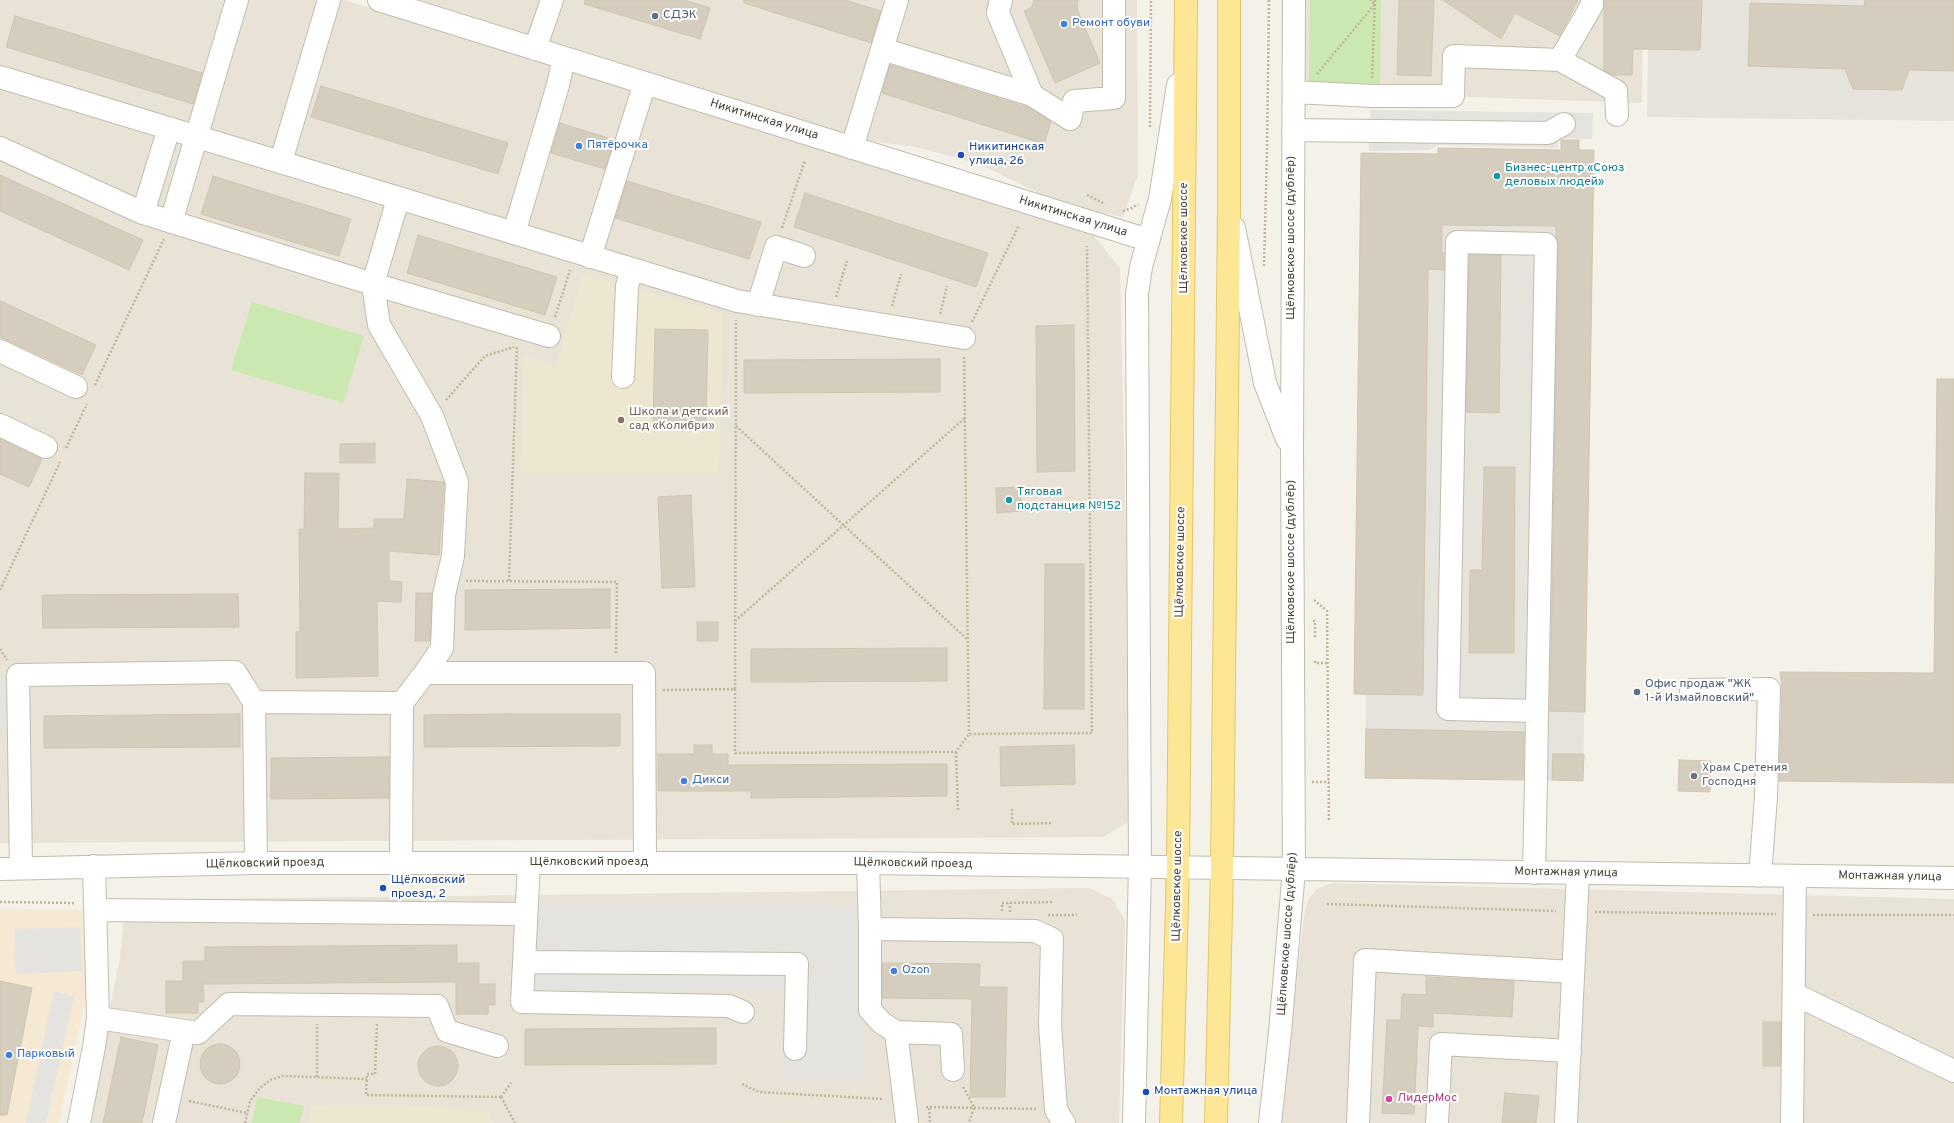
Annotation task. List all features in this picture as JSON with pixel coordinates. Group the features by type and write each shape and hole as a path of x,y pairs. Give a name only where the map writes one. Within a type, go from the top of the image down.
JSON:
{"main road":[{"name":"Щёлковское шоссе","path":"1171,1123 1178,867 1186,0"},
{"path":"1216,1123 1222,868 1229,209 1229,0"}],"street":[{"path":"171,222 198,136 237,0"},
{"path":"282,162 329,0"},
{"path":"535,49 552,0"},
{"path":"852,148 897,0"},
{"path":"1002,0 998,13 1032,95"},
{"path":"882,49 1032,95 1070,119 1074,100 1114,98 1114,0"},
{"name":"Щёлковское шоссе (дублёр)","path":"1270,1123 1280,1032 1294,870 1292,449 1294,0"},
{"path":"1560,60 1592,4 1592,0"},
{"name":"Никитинская улица","path":"383,1 1148,240"},
{"path":"1134,1123 1140,866 1137,294 1148,240 1160,199 1186,34"},
{"path":"1294,92 1372,96 1453,96 1454,56 1560,60 1616,91 1618,115"},
{"path":"514,233 558,85 564,58"},
{"path":"0,77 198,136 398,199 736,301 964,338"},
{"path":"590,257 645,83"},
{"path":"1293,130 1548,133 1564,124"},
{"path":"143,213 169,128"},
{"path":"0,148 143,213 373,284 549,336"},
{"path":"398,199 373,284 379,325 432,416 457,482 453,556 444,595 442,648 402,703 401,863"},
{"path":"1229,209 1265,382 1292,449"},
{"path":"1534,873 1546,244 1457,242 1448,709 1537,711"},
{"path":"758,305 776,247 804,256"},
{"path":"623,377 627,286 632,270"},
{"path":"0,351 76,387"},
{"path":"0,425 46,447"},
{"path":"10,868 9,739 18,675 235,672 254,702 256,863"},
{"path":"425,673 644,673 645,863"},
{"path":"1691,690 1769,689 1766,798 1760,876"},
{"path":"254,702 402,703"},
{"name":"Щёлковский проезд","path":"10,868 256,863 868,863 1178,867"},
{"path":"528,863 525,962 522,1002 729,1006 743,1012"},
{"path":"868,863 870,1010 882,1023 896,1032 952,1034 953,1070"},
{"path":"79,1123 94,1047 98,1018 94,866"},
{"name":"Монтажная улица","path":"1178,867 1294,870 1954,878"},
{"path":"1566,1123 1578,873"},
{"path":"1792,1123 1795,876"},
{"path":"95,907 526,914"},
{"path":"870,929 1035,931 1052,939 1050,1025 1060,1116"},
{"path":"1358,1123 1365,960 1573,972"},
{"path":"525,962 797,964 795,1049"},
{"path":"1794,994 1954,1071"},
{"path":"98,1018 198,1033 229,1004 437,1006 447,1031 497,1046"},
{"path":"164,1123 184,1031"},
{"path":"896,1032 906,1111"},
{"path":"1437,1123 1441,1044 1570,1051"}],"path":[{"path":"1150,133 1151,0"},
{"path":"1264,266 1269,0"},
{"path":"1370,0 1375,4"},
{"path":"1372,96 1375,0"},
{"path":"1313,79 1375,4"},
{"path":"776,247 805,160"},
{"path":"1087,195 1111,207"},
{"path":"1117,209 1124,211 1132,208 1145,199"},
{"path":"958,811 956,752 969,734 964,338 1019,225"},
{"path":"969,734 1092,732 1087,246"},
{"path":"830,316 847,261"},
{"path":"886,326 901,274"},
{"path":"934,334 947,286"},
{"path":"736,301 735,753 956,752"},
{"path":"509,581 517,346"},
{"path":"735,621 965,418"},
{"path":"736,426 967,640"},
{"path":"447,581 617,582 616,673"},
{"path":"1314,594 1314,602 1327,611 1329,822"},
{"path":"1315,657 1315,663 1328,663"},
{"path":"644,690 735,690"},
{"path":"1012,809 1012,824 1053,823"},
{"path":"0,902 95,907"},
{"path":"1010,903 1054,902"},
{"path":"1795,915 1954,916"},
{"path":"317,1077 318,1005"},
{"path":"378,1006 375,1074 367,1074 366,1095 501,1097"},
{"path":"245,1123 250,1101 260,1088 270,1080 283,1076 367,1079"},
{"path":"501,1097 511,1083"},
{"path":"742,1084 759,1092 906,1111 929,1108 974,1107 1060,1116"},
{"path":"170,1097 247,1113"},
{"path":"501,1097 514,1123"},
{"path":"969,1123 974,1107"},
{"path":"929,1108 930,1123"}],"shaded area":[{"path":"0,0 344,0 1089,230 1120,268 1132,820 1103,837 0,843"},
{"path":"420,0 1137,0 1138,175 1123,217 1098,212 1041,194 979,164 916,147 870,141"},
{"path":"1301,0 1643,0 1642,103 1300,91"},
{"path":"1649,0 1954,0 1954,121 1647,117"},
{"path":"1370,110 1593,113 1592,139 1558,138 1558,148 1439,145 1429,150 1369,151"},
{"path":"1561,140 1579,140 1579,150 1594,150 1583,781 1365,778 1366,695 1354,694 1361,153 1432,154 1431,225 1535,226 1561,150"},
{"name":"Школа и детский сад «Колибри»","path":"583,274 722,313 719,474 520,474 524,357 556,366"},
{"path":"0,680 7,680 7,729 0,729"},
{"path":"1334,883 1954,899 1954,1123 1279,1123 1305,909 1309,899 1316,890"},
{"path":"1089,888 1112,899 1125,920 1119,1123 87,1123 120,957 126,900"},
{"path":"536,903 862,905 861,1081 784,1080 785,990 535,989"},
{"path":"0,909 83,910 86,996 59,1123 0,1123"},
{"path":"80,927 82,971 16,974 14,929"},
{"path":"54,991 74,996 46,1123 26,1123"},
{"path":"312,1105 433,1107 488,1111 494,1123 308,1123"},
{"path":"924,1121 924,1123 741,1123"}],"green space":[{"path":"1310,0 1381,0 1380,89 1309,88"},
{"path":"252,302 364,336 343,403 231,370"},
{"path":"257,1097 304,1106 300,1123 252,1123"}],"building":[{"path":"585,0 684,0 710,8 700,39 584,4"},
{"path":"744,0 845,0 881,11 871,43 744,3"},
{"path":"1034,0 1078,0 1077,9 1100,63 1055,83 1024,11 1032,7"},
{"path":"1399,0 1434,0 1431,76 1397,75"},
{"path":"1443,0 1578,0 1560,36 1515,13 1501,39"},
{"path":"1604,0 1702,0 1700,50 1633,49 1632,75 1613,75 1604,70"},
{"path":"1865,0 1954,0 1954,71 1909,70 1902,90 1853,89 1845,69 1748,66 1750,3 1864,6"},
{"path":"15,16 202,73 193,104 6,47"},
{"path":"890,65 1030,108 1051,122 1044,144 882,93"},
{"path":"321,86 508,143 498,174 311,117"},
{"path":"560,123 614,140 605,169 551,153"},
{"path":"1561,140 1579,140 1579,150 1594,150 1585,712 1550,711 1558,244 1556,237 1556,226 1442,225 1442,253 1444,253 1444,270 1428,269 1423,695 1354,694 1361,153 1438,154 1438,148 1561,150"},
{"path":"0,175 143,240 129,270 0,211"},
{"path":"213,176 351,219 339,256 201,214"},
{"path":"627,181 761,222 749,259 615,218"},
{"path":"805,193 988,253 976,287 794,227"},
{"path":"418,235 557,277 545,315 407,273"},
{"path":"1469,255 1501,255 1499,413 1466,412"},
{"path":"0,301 96,345 82,375 0,337"},
{"path":"1074,325 1075,471 1037,472 1036,326"},
{"path":"655,329 708,330 706,426 653,425"},
{"path":"940,359 940,392 744,393 744,360"},
{"path":"1937,379 1954,379 1954,783 1779,781 1782,689 1780,672 1934,673"},
{"path":"0,439 42,459 29,487 0,474"},
{"path":"375,443 375,463 340,463 340,444"},
{"path":"1484,467 1515,467 1514,653 1469,653 1470,570 1482,570"},
{"path":"305,473 339,473 338,529 374,528 374,519 404,519 407,479 444,482 439,555 389,551 389,581 402,582 401,602 377,601 378,676 296,678 296,632 300,632 299,529 304,529"},
{"name":"Тяговая подстанция №152","path":"1020,487 1022,511 997,513 996,488"},
{"path":"691,495 695,587 662,588 658,497"},
{"path":"1045,564 1084,564 1084,709 1044,709"},
{"path":"610,589 610,628 465,630 465,590"},
{"path":"416,593 432,593 430,641 415,641"},
{"path":"238,594 239,627 43,628 42,595"},
{"path":"697,622 718,622 718,641 697,641"},
{"path":"947,648 947,681 751,682 751,649"},
{"path":"240,714 240,747 44,748 44,716"},
{"path":"620,714 620,746 424,747 424,715"},
{"path":"1366,729 1524,732 1523,780 1365,778"},
{"path":"694,745 712,745 712,754 728,754 728,765 947,764 947,796 751,798 751,791 658,791 658,754 694,754"},
{"path":"1074,745 1075,784 1001,786 1000,747"},
{"path":"1553,754 1584,754 1583,781 1552,780"},
{"path":"389,757 389,798 271,799 271,758"},
{"name":"Храм Сретения Господня","path":"1679,760 1711,761 1710,792 1678,791"},
{"path":"457,945 457,963 479,963 479,984 495,984 495,1005 488,1005 488,1014 456,1014 456,982 203,984 204,1002 198,1002 198,1013 166,1013 166,981 183,981 183,961 205,961 205,947"},
{"path":"882,963 980,964 979,987 1007,987 1005,1097 970,1097 972,999 882,998"},
{"path":"1426,977 1514,981 1512,1017 1433,1013 1433,1027 1418,1026 1414,1114 1382,1113 1387,1020 1401,1020 1402,994 1426,995"},
{"name":"Парковый","path":"0,981 32,988 7,1115 0,1115"},
{"path":"1763,1022 1781,1022 1780,1066 1763,1066"},
{"path":"716,1028 716,1064 525,1065 525,1029"},
{"path":"121,1037 158,1045 142,1123 103,1123"},
{"path":"224,1044 231,1047 237,1053 240,1064 239,1072 231,1081 224,1084 216,1084 209,1081 201,1072 200,1060 203,1053 212,1045"},
{"path":"442,1046 449,1049 455,1055 458,1066 457,1074 449,1083 442,1086 434,1086 427,1083 419,1074 418,1062 421,1055 430,1047"},
{"path":"1505,1093 1539,1096 1536,1123 1502,1123"}],"place":[{"name":"СДЭК","path":"655,16"},
{"name":"Ремонт обуви","path":"1064,24"},
{"name":"Пятёрочка","path":"579,146"},
{"name":"Никитинская улица, 26","path":"961,155"},
{"name":"Бизнес-центр «Союз деловых людей»","path":"1497,176"},
{"name":"Школа и детский сад «Колибри»","path":"621,420"},
{"name":"Тяговая подстанция №152","path":"1009,500"},
{"name":"Офис продаж \"ЖК 1-й Измайловский\"","path":"1637,692"},
{"name":"Храм Сретения Господня","path":"1694,776"},
{"name":"Дикси","path":"684,781"},
{"name":"Щёлковский проезд, 2","path":"383,888"},
{"name":"Ozon","path":"894,971"},
{"name":"Парковый","path":"9,1055"},
{"name":"Монтажная улица","path":"1146,1092"},
{"name":"ЛидерМос","path":"1389,1099"}]}
